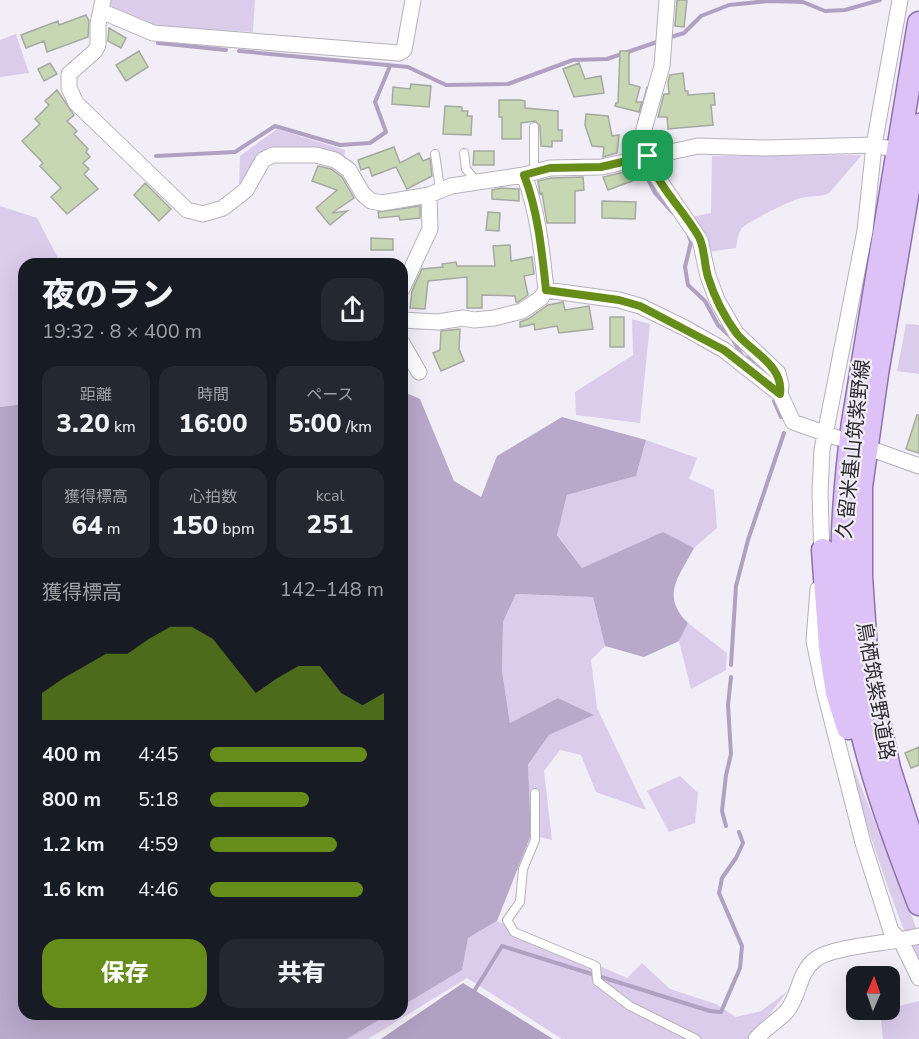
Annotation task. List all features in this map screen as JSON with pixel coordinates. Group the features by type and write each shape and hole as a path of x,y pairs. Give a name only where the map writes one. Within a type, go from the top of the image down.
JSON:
{"main road":[{"name":"久留米基山筑紫野線","path":"917,34 853,422 843,522 844,616 850,673 860,725 883,806 919,904"},
{"name":"鳥栖筑紫野道路","path":"919,125 877,374 861,487 862,617 867,664 889,768 919,862"},
{"path":"890,296 919,178"},
{"path":"823,550 830,647 837,693 857,755 883,806"}],"street":[{"path":"413,0 404,50 399,53 153,33 102,6 98,24 98,45 95,51 69,74 69,88 76,103 187,210 203,214 223,208 246,190 263,160 273,155 316,155 335,160 349,170 363,194 371,201 382,203 550,168 601,167 698,146 880,147"},
{"path":"667,0 662,66 644,129 648,156 653,171 700,240 708,276 727,317 736,333 778,373 781,385 780,394"},
{"path":"900,0 880,147 820,492 823,550 814,641 824,690 863,843 891,931 900,941 919,978"},
{"path":"408,320 438,322 463,318 474,320 494,318 522,311 541,298 546,290 540,238 529,188 529,173"},
{"path":"408,276 430,229 434,192"},
{"path":"546,290 619,300 640,306 724,350 780,394 793,422 831,435"},
{"path":"408,354 419,372"},
{"path":"874,450 919,466"},
{"path":"756,1039 787,1010 806,968 817,958 829,952 919,936"}],"lane":[{"path":"529,173 534,127"},
{"path":"464,153 466,169 477,182"},
{"path":"434,192 435,154"},
{"path":"535,793 535,840 523,869 520,902 507,920 514,932 596,966 597,981 630,1006 696,1039"}],"shaded area":[{"path":"111,0 255,0 253,32 149,26 115,13"},
{"path":"16,34 29,73 0,77 0,40"},
{"path":"277,129 345,150 344,160 273,150 239,185 240,156"},
{"path":"862,155 829,193 801,198 779,207 741,229 736,248 707,252 692,217 711,213 712,156"},
{"path":"0,206 37,218 58,258 18,258 18,405 0,407"},
{"path":"632,319 650,324 640,423 576,415 575,392 633,355"},
{"path":"906,324 919,325 919,374 897,371"},
{"path":"408,394 420,399 454,481 481,497 497,456 562,417 646,440 636,476 567,495 557,535 582,568 663,532 694,548 678,577 674,595 675,604 688,623 679,641 644,657 605,646 593,597 516,594 503,622 502,671 510,723 558,698 594,715 549,735 528,765 531,835 497,921 468,938 462,970 408,1002"},
{"path":"18,405 18,1020 379,1020 347,1039 0,1039 0,407"},
{"path":"646,440 697,458 689,479 714,490 717,528 694,548 663,533 582,568 557,534 567,495 636,476"},
{"path":"516,594 593,597 605,646 591,660 597,708 646,810 596,792 581,755 560,750 544,771 552,840 531,835 528,766 549,735 593,715 558,698 510,723 502,671 503,622"},
{"path":"688,623 727,653 726,670 691,689 679,641"},
{"path":"837,725 919,935 919,966 884,877"},
{"path":"680,776 698,793 695,823 669,832 647,791"},
{"path":"497,921 627,978 642,963 670,989 716,1004 736,1017 761,1011 788,991 750,1039 562,1039 467,978 408,1014 408,1002 462,970 468,938"},
{"path":"463,983 553,1039 381,1039"},
{"path":"919,1001 919,1039 883,1039 881,1020 900,1020 900,1006"},
{"path":"379,1020 399,1020 368,1039 347,1039"}],"building":[{"path":"677,0 687,0 684,27 675,26"},
{"path":"86,15 89,21 88,37 47,52 44,41 26,48 21,35 58,21 59,25"},
{"path":"109,28 126,38 121,48 108,41"},
{"path":"139,51 148,67 126,81 116,65"},
{"path":"620,51 629,51 629,84 640,87 636,102 642,102 639,112 615,106 618,103"},
{"path":"50,63 57,74 44,81 38,69"},
{"path":"579,63 585,79 601,76 604,93 574,97 563,69"},
{"path":"683,73 685,91 688,91 688,95 714,93 715,105 711,105 713,125 668,129 667,117 658,117 664,94 669,94 670,75"},
{"path":"411,84 431,86 429,107 392,104 393,87 410,89"},
{"path":"57,90 74,115 67,121 77,131 74,134 88,149 86,152 90,157 83,163 89,169 84,174 98,189 67,214 51,197 61,188 40,166 43,163 22,141 40,124 35,119 49,105 45,101"},
{"path":"499,100 520,100 525,101 525,108 558,111 558,130 562,130 562,141 552,141 552,147 541,146 540,126 535,121 521,123 521,139 502,139"},
{"path":"445,106 462,107 462,111 468,111 467,116 472,116 471,135 443,134"},
{"path":"586,114 608,116 612,136 619,135 617,153 603,157 604,147 592,146 585,125"},
{"path":"394,147 400,163 419,153 423,161 430,158 432,176 407,189 396,167 372,176 369,167 361,170 358,160"},
{"path":"474,151 494,151 494,165 473,165"},
{"path":"318,166 331,169 342,177 354,198 332,213 347,211 330,225 316,208 337,190 312,181"},
{"path":"629,171 632,181 608,190 603,177"},
{"path":"583,177 584,190 575,191 575,223 547,223 538,181 551,178"},
{"path":"145,183 171,209 159,221 134,195"},
{"path":"519,189 519,201 492,199 492,190"},
{"path":"602,201 636,202 635,219 602,218"},
{"path":"420,206 420,218 400,220 399,216 379,218 378,212"},
{"path":"488,212 500,213 499,231 486,230"},
{"path":"371,238 393,239 393,250 371,250"},
{"path":"510,245 511,261 532,257 534,274 524,276 528,295 518,302 515,296 482,295 482,308 467,308 467,277 428,281 425,309 410,308 412,291 422,269 443,267 442,264 456,262 457,266 495,266 493,246"},
{"path":"563,302 565,310 589,306 593,329 559,333 557,326 535,330 534,324 520,327 520,322 548,305"},
{"path":"610,317 624,317 624,347 610,347"},
{"path":"460,329 459,349 464,361 441,371 433,353 440,350 441,331"},
{"path":"917,415 919,415 919,453 906,449"},
{"path":"919,747 919,765 911,768 905,753"}],"waterway":[{"path":"671,37 684,33 701,16 729,5 768,1 803,2 825,11 845,10 880,0"},
{"path":"239,51 408,67 446,85 508,84 573,60 607,59 660,41"},
{"path":"158,43 226,50"},
{"path":"156,156 235,152 275,126 340,145 370,143 386,132 375,102 390,66"},
{"path":"638,128 648,88"},
{"path":"638,136 640,150"},
{"path":"642,167 655,193 673,213"},
{"path":"689,236 691,242 685,267 688,285 705,301 718,325 732,338 743,357 758,362"},
{"path":"774,401 781,417"},
{"path":"731,665 736,586 748,540 784,433"},
{"path":"726,826 722,811 731,754 728,705 731,677"},
{"path":"473,993 502,946 710,1011 721,1012 740,968 742,946 719,893 722,878 743,843 739,832"}],"route":[{"path":"648,156 653,171 700,240 708,276 717,300 736,333 778,373 781,385 780,394 724,350 640,306 619,300 546,290 540,238 524,175 550,168 601,167 648,156"}]}
